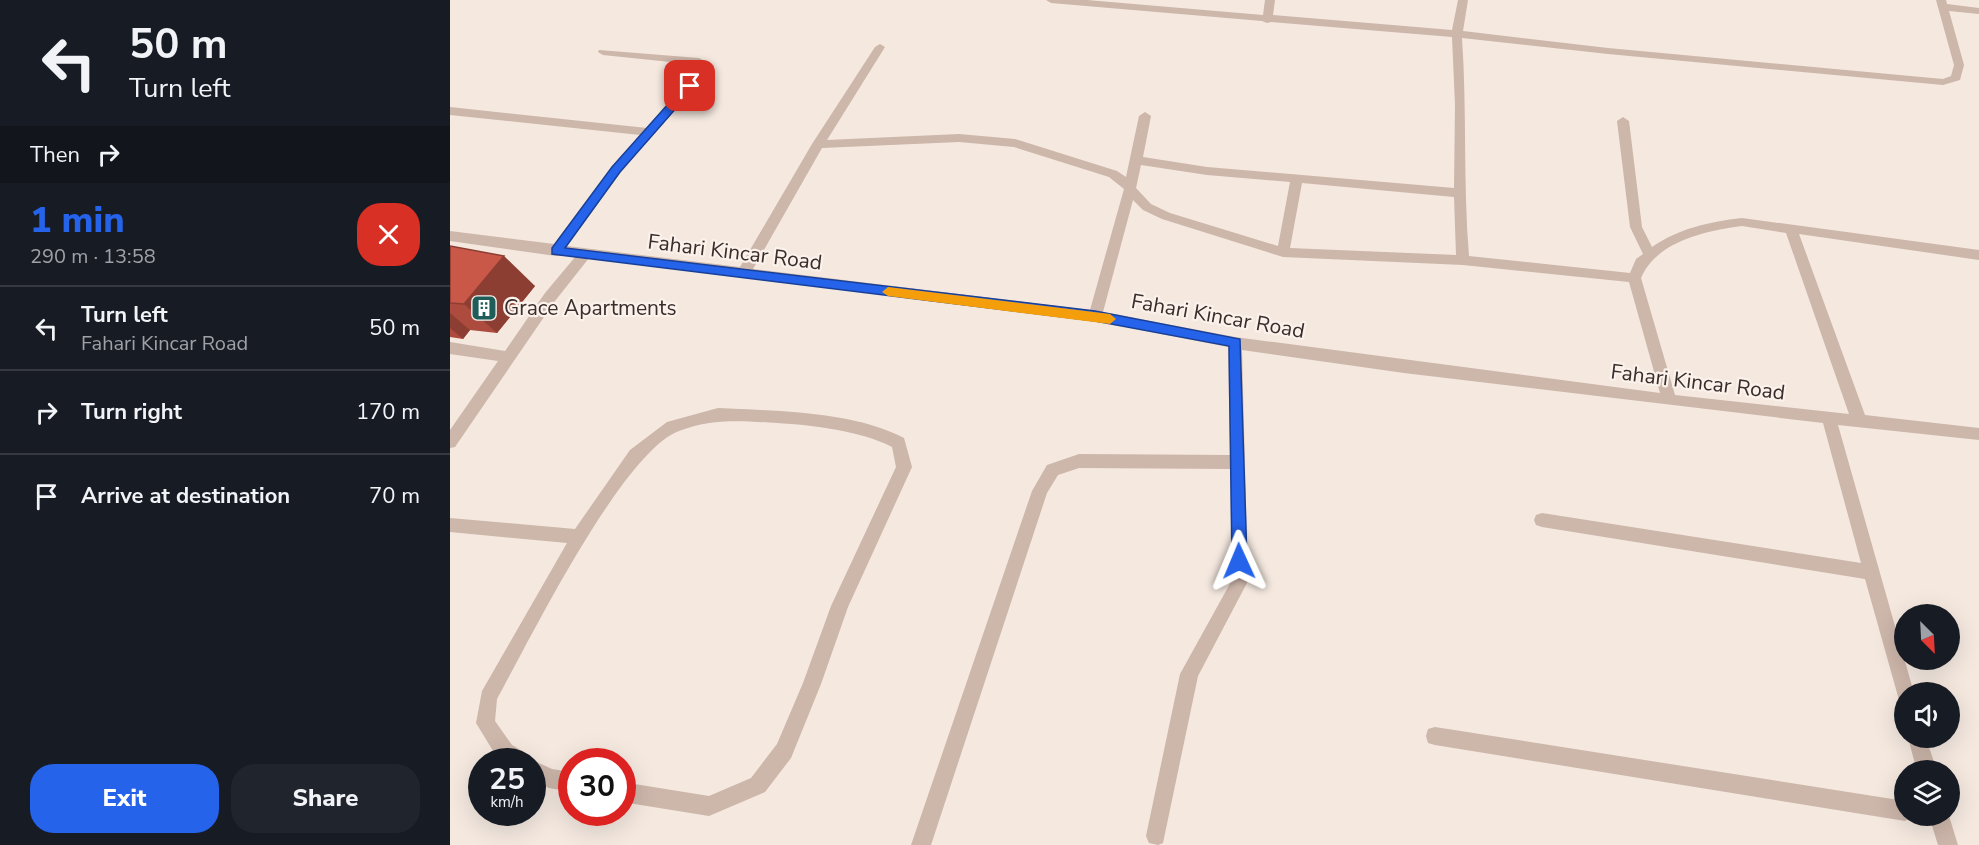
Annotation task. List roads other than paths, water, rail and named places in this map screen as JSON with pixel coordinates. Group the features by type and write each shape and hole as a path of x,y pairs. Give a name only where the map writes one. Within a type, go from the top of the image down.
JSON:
{"street":[{"path":"1051,0 1267,20 1457,34 1608,51 1942,82 1956,78 1959,65 1942,4 1979,11"},
{"path":"1267,20 1270,0"},
{"path":"1463,0 1457,34 1461,105 1460,192 1463,260"},
{"path":"743,274 818,144 880,46"},
{"path":"556,251 616,170 703,71 705,64 699,61 603,52"},
{"path":"450,111 650,132"},
{"path":"1095,316 1130,189 1145,116"},
{"path":"1623,121 1636,227 1650,256"},
{"path":"818,144 959,138 1015,143 1113,174 1123,181 1147,207 1166,216 1282,252 1463,260 1634,278"},
{"path":"1136,160 1207,171 1460,192"},
{"path":"1282,252 1297,177"},
{"path":"1669,400 1634,278 1641,262 1676,238 1709,226 1742,222 1979,255"},
{"path":"1790,227 1858,420"},
{"name":"Fahari Kincar Road","path":"450,236 556,251 1095,316 1235,343 1669,400 1979,434"},
{"path":"450,442 457,423 508,357 550,297 585,254"},
{"path":"1156,836 1189,674 1240,581 1235,343"},
{"path":"450,348 508,357"},
{"path":"502,748 485,723 488,697 579,537 635,455 672,426 718,414 796,418 880,433 899,443 904,467 840,606 812,684 784,751 758,785 709,806 636,794"},
{"path":"1829,418 1902,682"},
{"path":"921,845 1040,491 1053,470 1079,461 1238,462"},
{"path":"1542,520 1870,572"},
{"path":"450,525 579,537"},
{"path":"1435,736 1894,809"},
{"path":"1941,826 1948,845"}],"place":[{"name":"Grace Apartments","path":"484,308"}]}
